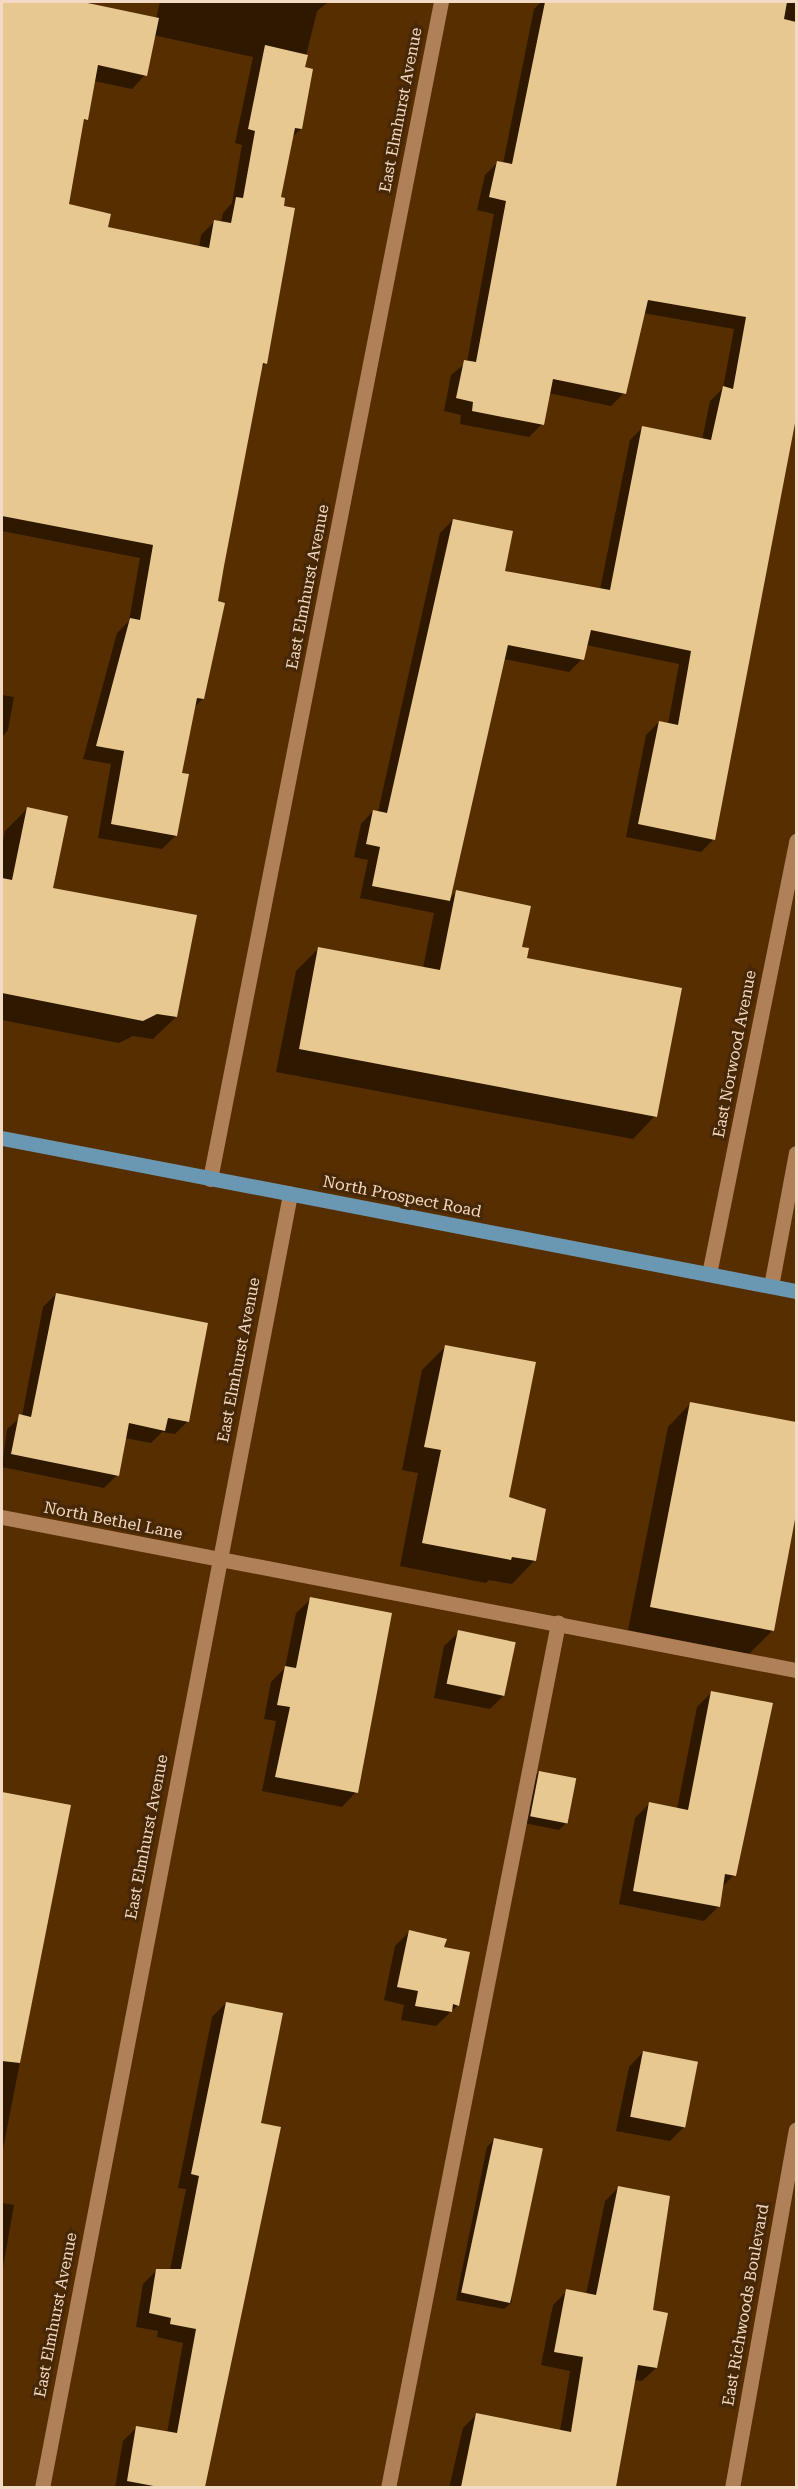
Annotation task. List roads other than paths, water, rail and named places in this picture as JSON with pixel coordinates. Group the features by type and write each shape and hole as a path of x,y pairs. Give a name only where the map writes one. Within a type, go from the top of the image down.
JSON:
{"main road":[{"name":"North Prospect Road","path":"2,1138 796,1291"}],"street":[{"name":"East Elmhurst Avenue","path":"210,1179 441,2"},
{"name":"East Norwood Avenue","path":"709,1274 796,841"},
{"path":"771,1286 796,1153"},
{"name":"East Elmhurst Avenue","path":"42,2487 290,1194"},
{"name":"North Bethel Lane","path":"2,1517 218,1561 558,1623 796,1670"},
{"path":"388,2487 558,1623"},
{"name":"East Richwoods Boulevard","path":"732,2487 796,2130"}]}
